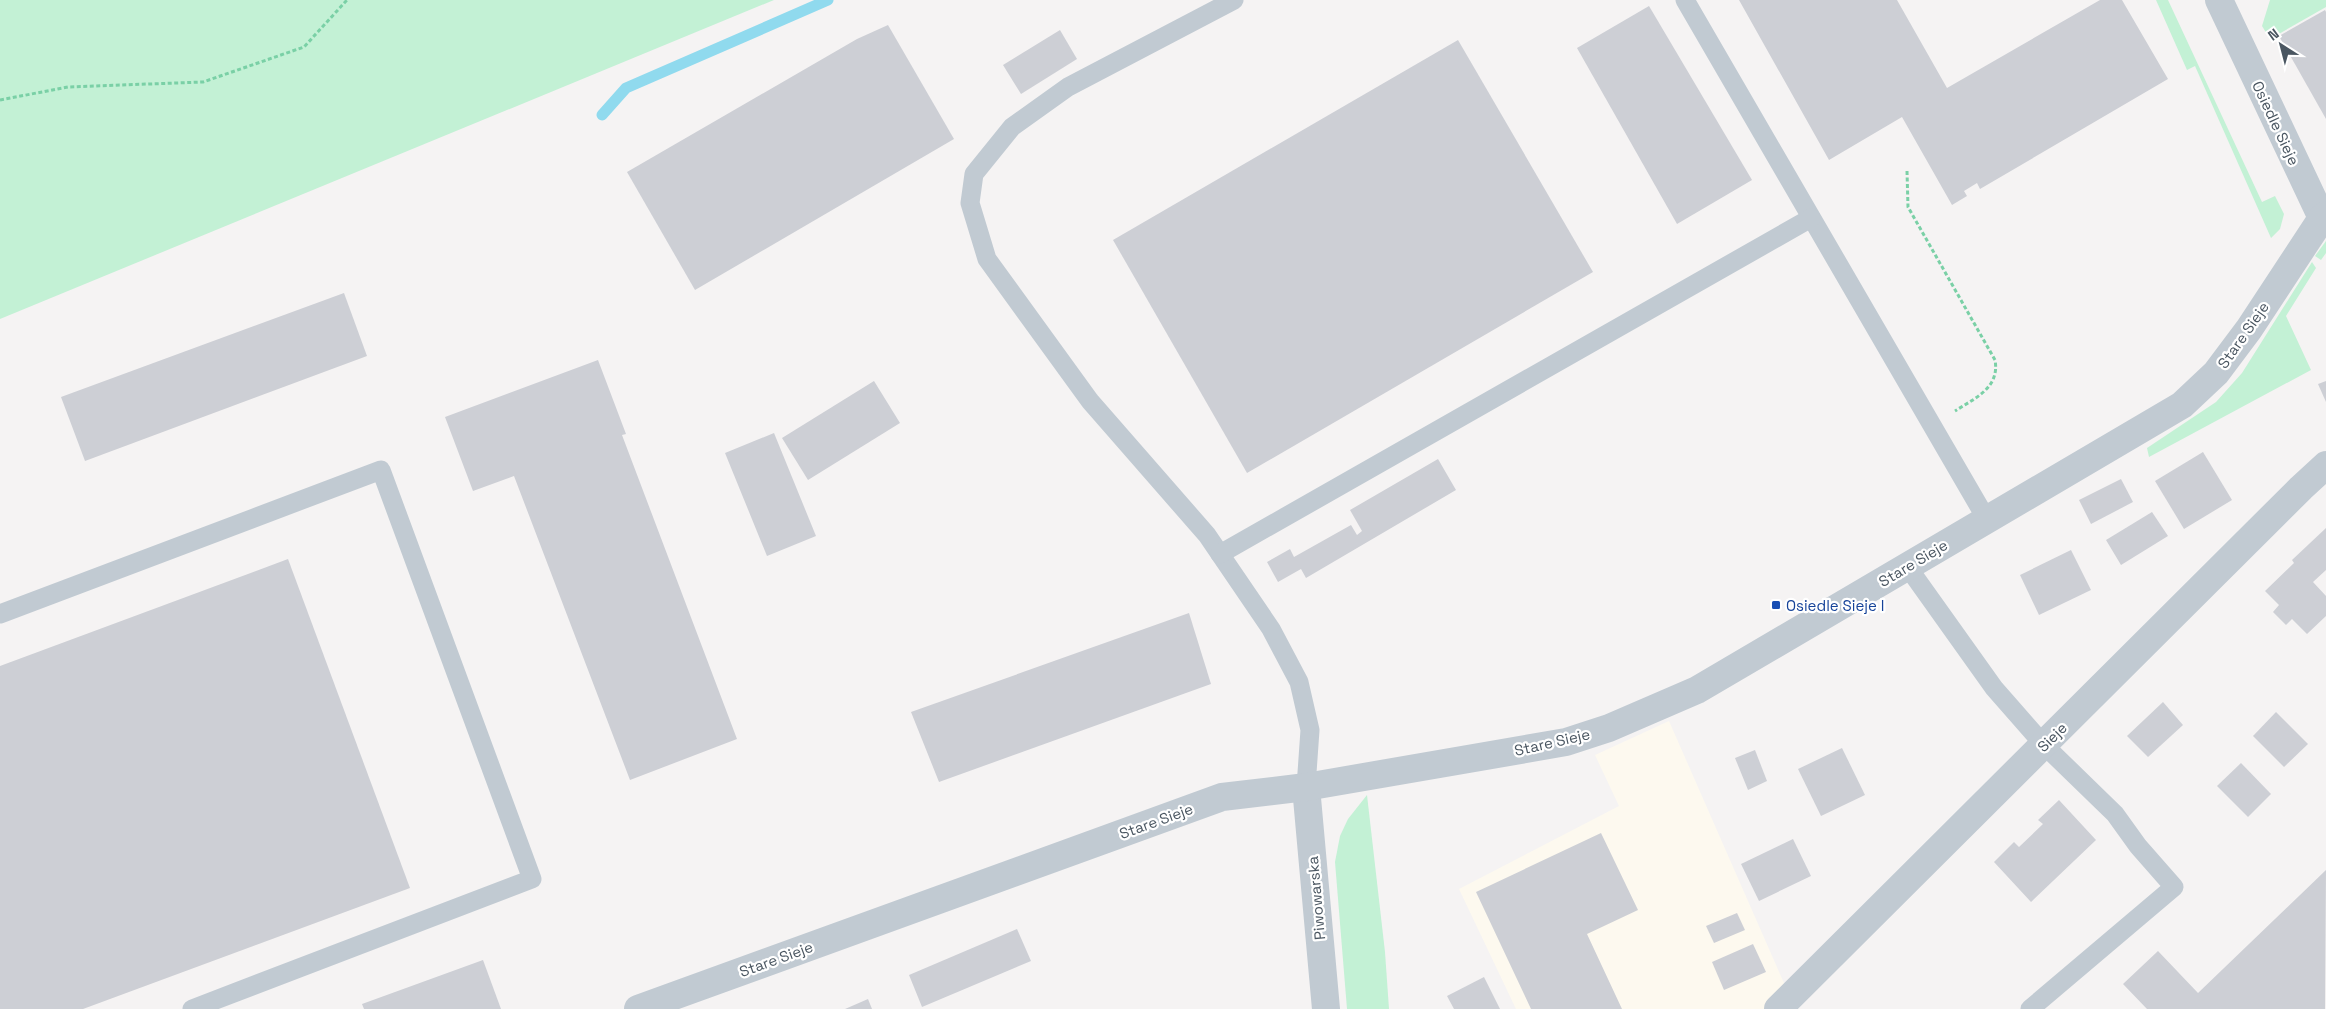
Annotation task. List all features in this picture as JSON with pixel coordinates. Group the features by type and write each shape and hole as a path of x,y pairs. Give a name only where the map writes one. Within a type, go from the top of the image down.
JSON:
{"street":[{"name":"Osiedle Sieje","path":"2218,0 2324,216"},
{"name":"Stare Sieje","path":"638,1009 1222,797 1306,788 1566,742 1608,728 1697,690 2182,405 2216,373 2249,329 2324,216"},
{"name":"Sieje","path":"1778,1009 2326,465"},
{"name":"Piwowarska","path":"1306,788 1326,1009"}],"lane":[{"path":"1234,0 1068,87 1012,127 974,174 970,203 987,259 1090,401 1207,535 1271,629 1300,682 1310,730 1306,788"},
{"path":"1685,0 1987,520"},
{"path":"1220,554 1811,218"},
{"path":"0,614 381,470 532,879 192,1009"},
{"path":"1907,566 1994,688 2044,745 2115,814 2138,846 2174,887 2030,1009"}],"path":[{"path":"0,100 68,87 203,82 304,47 347,0"},
{"path":"1907,171 1908,207 1983,336 1996,367 1995,375 1986,392 1932,426"}],"shaded area":[{"path":"1669,721 1787,990 1768,1009 1516,1009 1459,889 1619,806 1595,755"}],"green space":[{"path":"0,0 774,0 0,319"},
{"path":"2156,0 2168,0 2262,202 2275,196 2284,214 2280,229 2271,238 2195,66 2187,70"},
{"path":"2270,0 2326,0 2326,7 2270,39 2262,26"},
{"path":"2326,241 2326,253 2321,260 2315,256"},
{"path":"2312,262 2316,268 2286,316 2311,370 2149,457 2147,448 2216,402 2242,373"},
{"path":"1367,795 1385,952 1389,1009 1347,1009 1335,862 1340,836 1348,819"}],"building":[{"path":"1739,0 1897,0 1947,88 2100,0 2122,0 2168,79 1980,189 1977,183 1964,191 1967,196 1952,205 1902,117 1829,160"},
{"path":"1649,6 1752,180 1677,224 1577,48"},
{"path":"2325,10 2326,12 2326,119 2279,36"},
{"path":"888,25 954,139 695,290 627,172 857,39"},
{"path":"1060,30 1077,59 1021,94 1003,65"},
{"path":"1458,40 1593,272 1247,473 1113,240"},
{"path":"344,293 367,356 85,461 61,397"},
{"path":"598,360 626,434 622,435 737,739 630,780 514,476 473,491 445,417"},
{"path":"874,381 900,423 808,480 782,438"},
{"path":"2326,381 2326,402 2318,384"},
{"path":"774,433 816,536 767,556 725,453"},
{"path":"2203,452 2232,500 2184,529 2155,481"},
{"path":"1438,459 1456,490 1306,578 1301,569 1278,582 1267,562 1290,549 1294,557 1351,525 1357,535 1362,531 1350,510"},
{"path":"2121,479 2133,502 2091,524 2079,500"},
{"path":"2152,512 2168,536 2121,565 2106,540"},
{"path":"2326,528 2326,570 2313,582 2326,596 2326,616 2307,634 2292,619 2286,625 2273,612 2279,605 2265,591 2294,563 2292,560"},
{"path":"2071,550 2091,590 2039,615 2020,575"},
{"path":"288,559 410,888 83,1009 0,1009 0,666"},
{"path":"1189,613 1211,684 939,782 911,712"},
{"path":"2163,702 2183,725 2148,757 2127,736"},
{"path":"2276,712 2308,744 2284,767 2253,736"},
{"path":"1842,748 1865,795 1821,816 1798,769"},
{"path":"1755,750 1767,781 1748,790 1735,758"},
{"path":"2241,763 2271,794 2248,817 2217,786"},
{"path":"2059,800 2096,840 2031,902 1994,862 2014,842 2019,847 2043,824 2038,820"},
{"path":"1601,833 1638,910 1587,934 1622,1009 1531,1009 1476,892"},
{"path":"1793,839 1811,876 1759,901 1741,864"},
{"path":"2326,870 2325,1009 2147,1009 2123,984 2158,951 2198,993"},
{"path":"1737,913 1745,930 1714,943 1706,926"},
{"path":"1017,929 1031,961 922,1007 909,975"},
{"path":"1753,944 1766,972 1724,990 1712,962"},
{"path":"483,960 501,1009 364,1009 362,1004"},
{"path":"1484,977 1500,1009 1454,1009 1447,996"},
{"path":"868,999 872,1009 845,1009"}],"waterway":[{"path":"602,115 626,88 828,0"}],"place":[{"name":"Osiedle Sieje I","path":"1776,605"}]}
